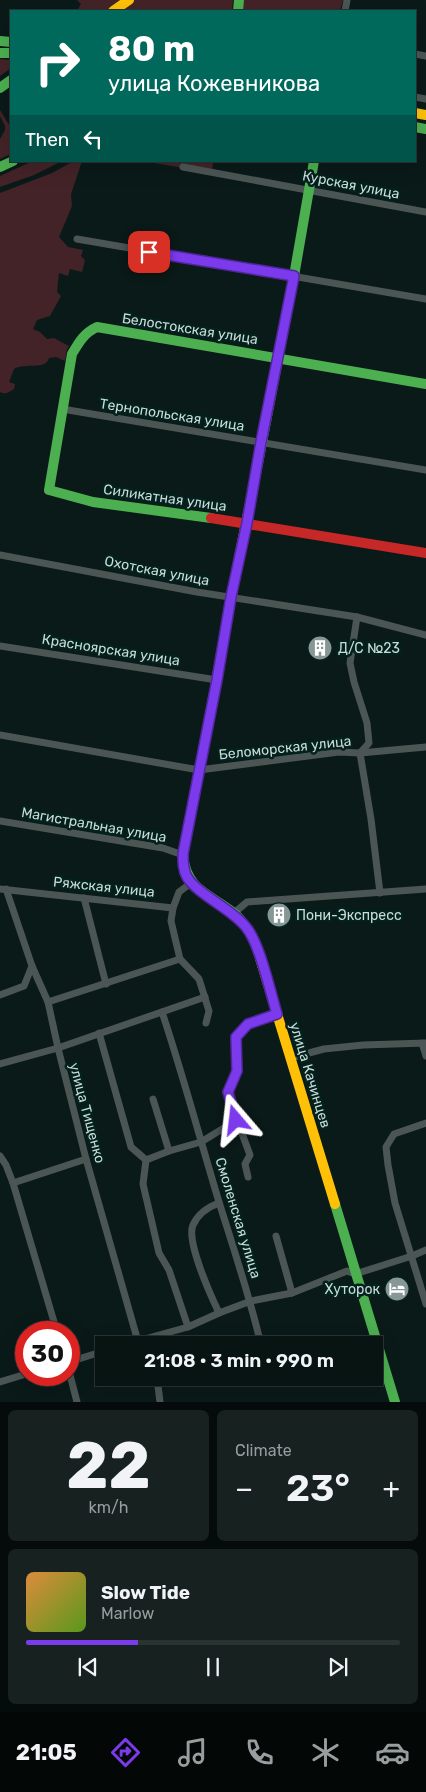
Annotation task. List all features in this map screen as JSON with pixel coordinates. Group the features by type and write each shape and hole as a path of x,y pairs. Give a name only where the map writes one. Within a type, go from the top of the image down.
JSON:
{"main road":[{"path":"114,10 129,0"},
{"path":"191,883 186,876 183,854 294,276 314,162"},
{"name":"Белостокская улица","path":"62,410 72,354 81,338 88,331 97,328 426,384"},
{"name":"Силикатная улица","path":"62,410 49,490 93,502 247,523 426,553"},
{"name":"улица Качинцев","path":"191,883 234,913 247,928 256,944 395,1402"}],"street":[{"name":"Курская улица","path":"183,167 426,212"},
{"path":"77,239 426,299"},
{"name":"Тернопольская улица","path":"62,410 426,470"},
{"name":"Охотская улица","path":"0,556 231,597 357,617 426,635"},
{"path":"357,617 350,664 367,723 369,743 360,752 372,818 380,893"},
{"name":"Красноярская улица","path":"0,646 217,680"},
{"name":"Беломорская улица","path":"0,734 199,770 339,752 426,747"},
{"name":"Магистральная улица","path":"0,821 164,848 183,854"},
{"name":"Ряжская улица","path":"3,889 173,908 179,892 191,883"},
{"name":"улица Тищенко","path":"3,889 32,966 48,1002 86,1158 136,1336"},
{"path":"234,913 247,902 426,889"},
{"path":"84,898 106,984"},
{"path":"173,908 171,922 180,959 199,978 209,1011 206,1023"},
{"path":"48,1002 180,959"},
{"path":"0,995 24,986 32,966"},
{"path":"0,1064 58,1048 205,997"},
{"name":"Смоленская улица","path":"162,1012 183,1076 219,1203 251,1301 259,1336"},
{"path":"248,1177 244,1164 250,1155 236,1120 228,1092 237,1071 236,1037 248,1024 277,1014"},
{"path":"99,1033 131,1147 146,1160"},
{"path":"290,1058 343,1047 424,1043 426,1056"},
{"path":"153,1098 169,1151"},
{"path":"146,1160 201,1142 236,1120"},
{"path":"426,1123 394,1134 386,1147 395,1203 426,1304"},
{"path":"0,1156 6,1165 13,1183 54,1321"},
{"path":"13,1183 86,1158"},
{"path":"146,1160 143,1184 159,1252 169,1270 188,1327"},
{"path":"219,1203 209,1207 200,1214 193,1225 191,1234 206,1282 219,1313"},
{"path":"276,1236 292,1294"},
{"path":"160,1336 188,1327 251,1301 292,1294 347,1271 356,1274 426,1250"},
{"path":"80,1359 95,1354"},
{"path":"0,1382 15,1377"},
{"path":"73,1386 77,1402"},
{"path":"158,1386 160,1402"}],"shaded area":[{"path":"77,0 233,0 232,10 78,10 81,4"},
{"path":"244,0 343,0 340,10 242,10"},
{"path":"0,59 10,60 10,69 0,76"},
{"path":"0,110 10,126 10,154 0,159 0,139 5,126 0,116"},
{"path":"31,162 60,162 34,175 0,187 0,176"},
{"path":"72,162 82,162 71,194 72,206 59,237 68,247 83,250 81,256 85,260 82,272 70,269 68,276 59,273 57,292 61,296 50,316 37,320 33,329 40,332 47,339 54,338 69,346 65,361 56,357 49,358 44,364 14,369 9,382 15,384 14,389 7,393 2,393 0,392 0,193 52,173"},
{"path":"149,162 213,162 212,173"}],"traffic: fast":[{"path":"238,10 239,0"},
{"path":"0,41 10,42"},
{"path":"0,53 10,53"},
{"path":"0,88 10,81"},
{"path":"416,127 426,129"},
{"path":"0,167 11,162"},
{"path":"253,489 314,162"},
{"path":"211,518 93,502 49,490 72,354 82,338 92,329 97,327 426,384"},
{"path":"215,688 183,855 185,867 194,884 240,919 250,934 260,958"},
{"path":"335,1204 395,1402"}],"traffic: slow":[{"path":"114,10 129,0"},
{"path":"416,113 426,115"},
{"path":"215,688 253,489"},
{"path":"260,958 335,1204"}],"traffic: jam":[{"path":"211,518 426,553"}],"place":[{"name":"Д/С №23","path":"320,648"},
{"name":"Пони-Экспресс","path":"279,915"},
{"name":"Хуторок","path":"397,1289"}],"route":[{"path":"149,252 294,276 183,854 186,876 191,883 234,913 247,928 256,944 277,1014 248,1024 236,1037 237,1071 228,1092 236,1120"}]}
